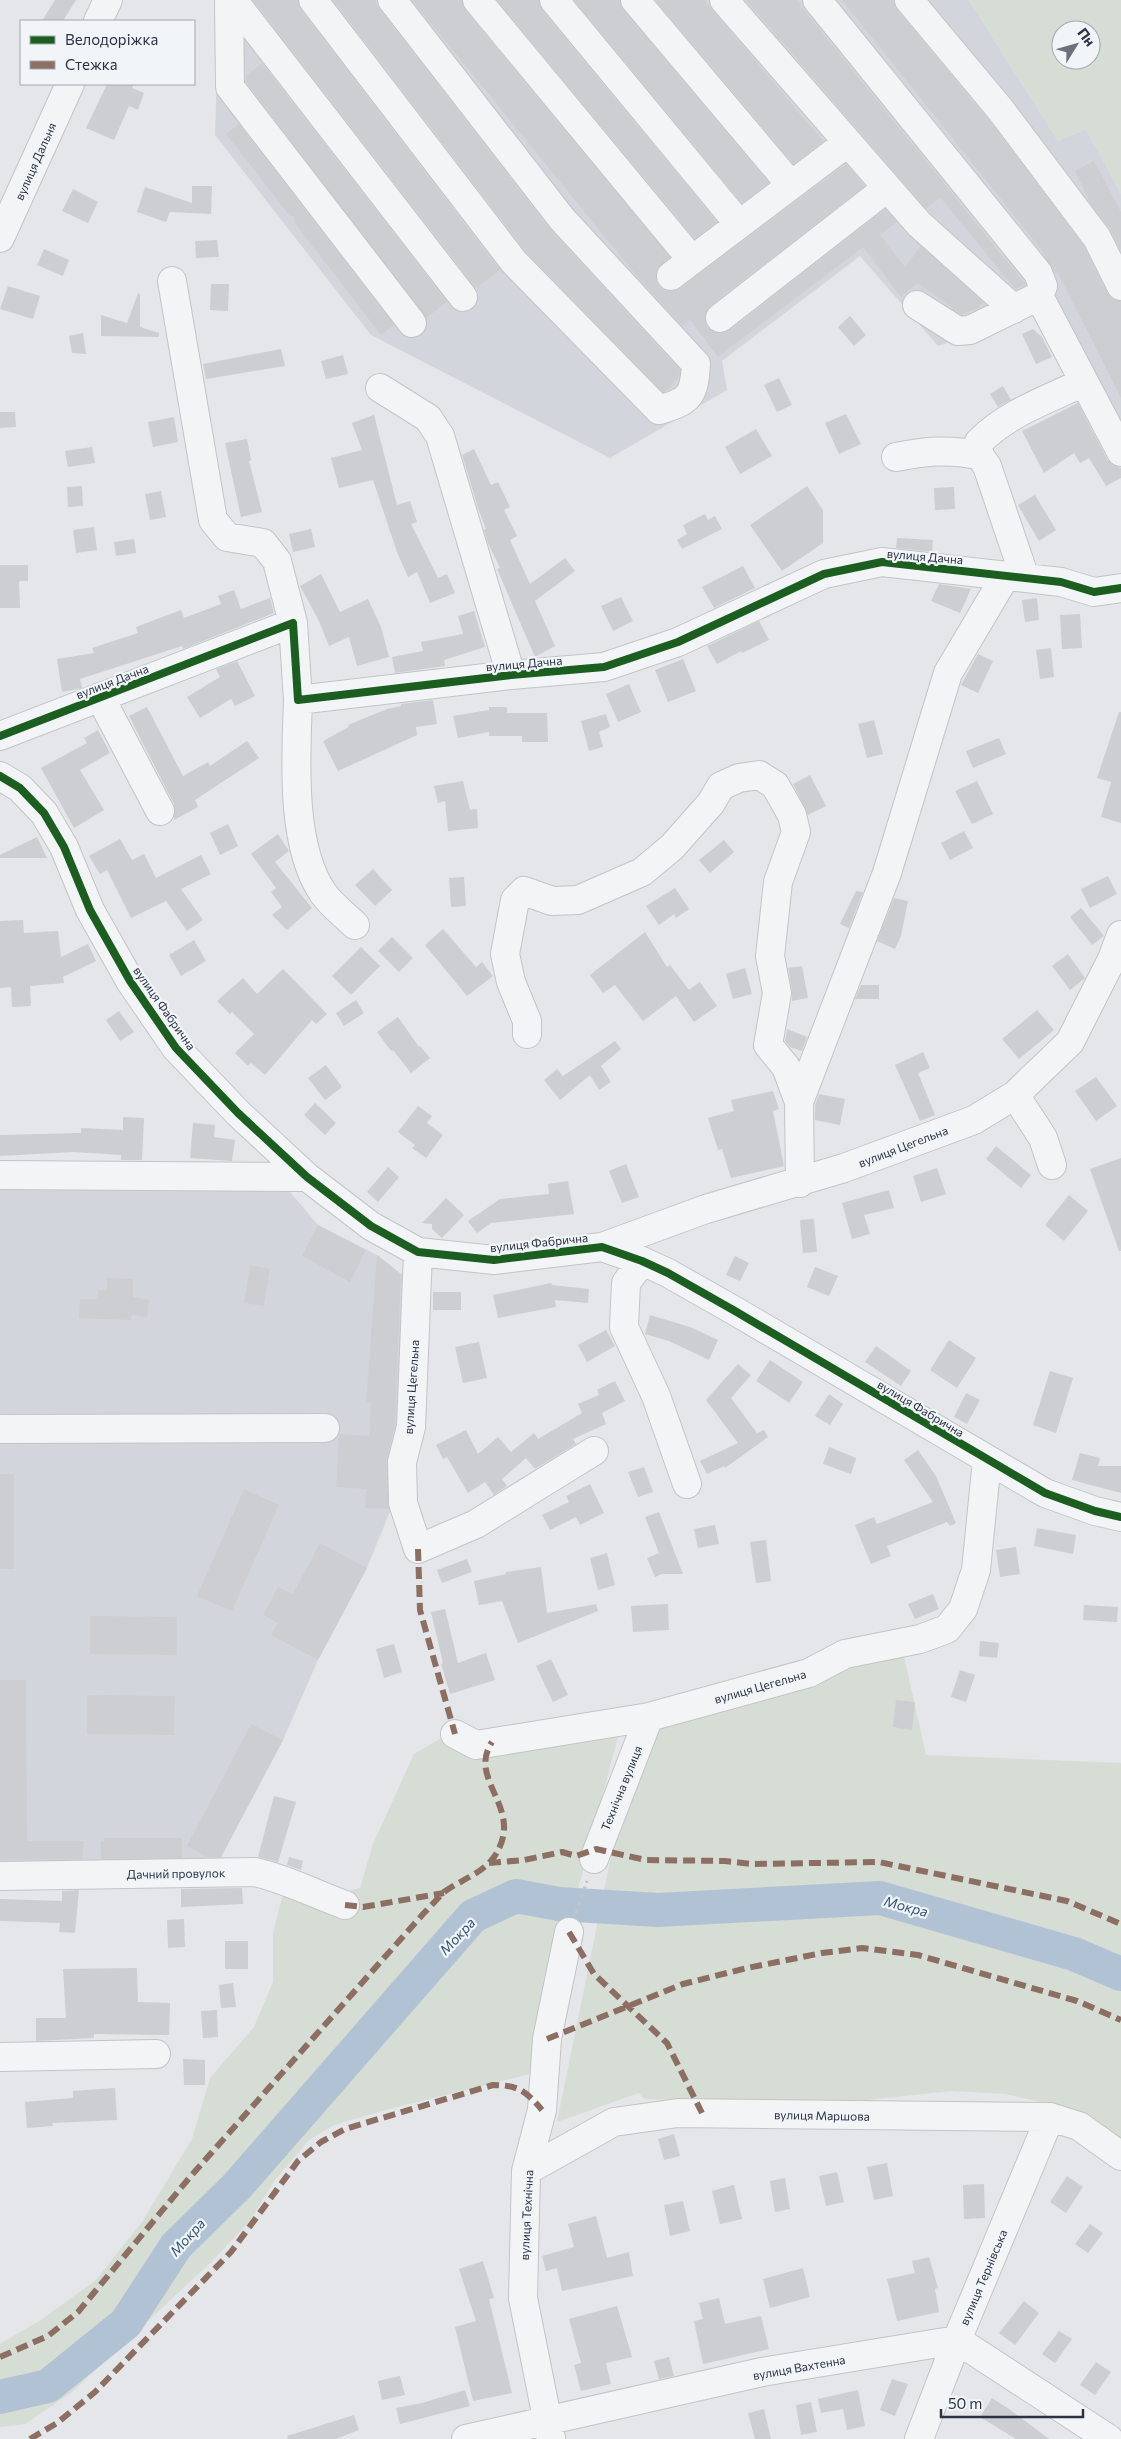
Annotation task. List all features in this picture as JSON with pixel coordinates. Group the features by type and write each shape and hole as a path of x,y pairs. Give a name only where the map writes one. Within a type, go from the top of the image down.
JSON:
{"street":[{"path":"98,20 108,0"},
{"path":"229,0 230,87 412,323"},
{"path":"233,0 464,297"},
{"path":"313,0 514,262 659,410 682,403 695,384 696,364 562,219 392,0"},
{"path":"477,0 681,268 847,143"},
{"path":"554,0 739,224"},
{"path":"635,0 791,185"},
{"path":"724,0 919,224 1014,308"},
{"path":"817,0 1038,273 1043,286 1039,296 970,330 958,331 916,305"},
{"path":"909,0 994,102 1091,231 1121,286"},
{"name":"вулиця Дальня","path":"0,238 70,85"},
{"path":"720,318 887,188"},
{"path":"172,281 213,520 227,536 263,543 277,561 294,624 298,700 295,785 306,855 312,874 324,894 355,925"},
{"path":"1039,296 1121,452"},
{"path":"799,1102 887,873 948,673 1016,576 987,466 979,455 979,442 987,434 1008,420 1084,382"},
{"path":"380,388 428,418 440,436 511,675"},
{"path":"896,458 933,450 955,450 979,455"},
{"name":"вулиця Дачна","path":"298,700 511,675 604,667 678,642 824,574 882,562 1061,582 1094,592 1121,588"},
{"name":"вулиця Дачна","path":"0,736 294,624"},
{"path":"100,698 160,811"},
{"path":"528,1034 527,1021 511,982 505,954 516,900 524,891 552,901 578,900 642,872 672,847 711,803 721,786 738,778 758,775 775,786 792,815 796,832 778,882 770,956 777,993 768,1045 786,1067 799,1102 800,1182"},
{"name":"вулиця Фабрична","path":"0,776 20,788 44,814 64,847 90,910 130,981 176,1048 238,1113 307,1177 371,1226 418,1252 494,1260 602,1247 642,1261 668,1273 735,1311 1045,1493 1095,1511 1121,1517"},
{"name":"вулиця Цегельна","path":"602,1247 706,1208 844,1168 974,1120 1014,1095 1070,1042 1112,959 1121,935"},
{"path":"1014,1095 1043,1138 1052,1164"},
{"path":"0,1175 307,1177"},
{"name":"вулиця Цегельна","path":"418,1252 411,1427 402,1462 403,1503 418,1548 476,1524 594,1450"},
{"path":"642,1261 626,1283 624,1327 656,1396 687,1484"},
{"path":"0,1429 325,1428"},
{"name":"вулиця Цегельна","path":"456,1734 476,1745 649,1717 809,1673 845,1654 920,1640 947,1629 964,1609 976,1570 987,1460"},
{"name":"Технічна вулиця","path":"591,1868 649,1717"},
{"name":"Дачний провулок","path":"0,1876 256,1872 276,1877 291,1885 345,1905"},
{"name":"вулиця Технічна","path":"549,2430 522,2298 526,2171 542,2110 547,2039 571,1927"},
{"path":"0,2058 156,2054"},
{"name":"вулиця Маршова","path":"526,2171 614,2122 678,2113 1050,2117 1079,2126 1121,2156"},
{"name":"вулиця Тернівська","path":"919,2439 957,2340 1050,2117"},
{"path":"957,2340 1109,2439"},
{"name":"вулиця Вахтенна","path":"466,2439 549,2430 762,2372 957,2340"}],"path":[{"path":"571,1927 591,1868"}],"shaded area":[{"path":"219,0 969,0 1058,141 1086,129 1121,194 1121,427 1054,305 938,346 860,256 722,361 727,390 610,458 371,335 215,135"},
{"path":"969,0 1121,0 1121,194 1086,129 1058,141"},
{"path":"285,1186 318,1225 377,1255 406,1278 391,1509 367,1568 318,1660 283,1740 218,1863 0,1871 0,1189"},
{"path":"902,1647 926,1755 1121,1763 1121,2150 1046,2103 1005,2094 952,2091 866,2100 756,2102 644,2099 639,2093 557,2122 638,1724"},
{"path":"621,1725 530,2074 389,2109 334,2125 309,2140 275,2180 249,2222 210,2263 72,2392 25,2424 0,2427 0,2344 41,2320 96,2280 142,2222 192,2139 210,2078 254,2027 273,1982 273,1933 285,1886 333,1895 360,1888 373,1844 414,1754 445,1736"}],"building":[{"path":"55,0 76,0 64,20 43,20"},
{"path":"253,0 298,0 301,10 500,270 476,288"},
{"path":"333,0 375,0 380,10 550,229 680,370 679,377 666,391 663,392 526,252"},
{"path":"412,0 462,0 465,10 670,257 657,269 658,285 665,291 673,291 680,288 846,164 865,186 710,306 706,312 705,320 707,327 714,332 722,333 730,330 885,209 897,222 880,235 905,267 921,246 983,302 978,308 962,315 918,283 901,297 863,247 718,357 690,320 682,326 640,280"},
{"path":"497,0 539,0 542,10 717,222 695,239"},
{"path":"574,0 620,0 623,10 769,183 742,203"},
{"path":"655,0 704,0 823,141 794,164"},
{"path":"746,0 796,0 1026,285 1015,289 940,197 926,209"},
{"path":"842,0 894,0 897,10 988,119 1084,246 1107,293 1113,299 1121,301 1121,398 1057,271 1054,272 1040,248"},
{"path":"262,63 447,302 426,318 246,82 246,76"},
{"path":"107,85 134,85 132,88 144,93 138,110 129,106 114,140 86,128"},
{"path":"239,124 394,325 381,335 294,222 294,216 290,216 226,134"},
{"path":"1094,161 1121,212 1121,251 1110,229 1092,206 1075,171"},
{"path":"192,186 212,186 211,214 170,212 166,222 137,212 145,187 192,203"},
{"path":"73,189 98,202 88,223 62,211"},
{"path":"217,240 219,257 196,258 195,241"},
{"path":"44,249 69,260 63,276 37,265"},
{"path":"211,284 229,284 228,311 210,310"},
{"path":"8,286 40,296 33,319 0,309"},
{"path":"138,293 140,294 140,327 159,333 159,337 101,336 101,315 127,323"},
{"path":"850,316 866,335 854,346 838,327"},
{"path":"1033,329 1042,337 1052,357 1036,364 1022,334"},
{"path":"83,333 86,354 72,353 69,336"},
{"path":"281,349 285,366 206,379 203,364"},
{"path":"343,355 348,374 326,379 321,361"},
{"path":"779,378 792,405 777,412 764,385"},
{"path":"1003,386 1011,400 998,407 990,394"},
{"path":"1078,403 1107,459 1113,465 1121,468 1121,478 1106,486 1089,458 1080,463 1074,453 1044,473 1022,431"},
{"path":"0,412 15,412 16,427 0,428"},
{"path":"846,414 861,444 839,454 825,423"},
{"path":"374,415 397,505 410,501 417,522 411,524 438,578 447,574 455,593 430,603 417,572 408,577 397,552 373,480 339,488 331,458 362,450 352,423"},
{"path":"174,417 178,442 153,447 148,422"},
{"path":"756,429 772,456 740,474 725,447"},
{"path":"247,439 251,460 249,461 262,512 241,517 225,443"},
{"path":"92,447 95,463 68,467 65,451"},
{"path":"474,449 491,485 498,482 510,507 504,510 517,536 510,540 530,584 565,558 575,571 535,601 555,646 535,657 497,569 500,568 488,543 484,530 486,529 462,455"},
{"path":"82,486 83,506 68,507 67,487"},
{"path":"807,486 823,510 823,543 782,571 750,525"},
{"path":"954,487 955,509 935,510 934,488"},
{"path":"161,491 166,517 150,520 145,494"},
{"path":"1035,495 1056,530 1039,541 1018,505"},
{"path":"705,514 708,520 715,516 722,529 682,549 677,540 687,534 683,525"},
{"path":"94,527 97,550 76,553 73,530"},
{"path":"311,529 315,547 293,552 289,534"},
{"path":"897,538 933,540 932,552 896,548"},
{"path":"134,539 136,553 116,556 114,542"},
{"path":"0,565 28,565 28,581 19,581 20,608 0,608"},
{"path":"743,566 755,588 714,608 702,587"},
{"path":"321,574 340,612 368,599 381,627 389,657 357,666 349,637 329,646 319,621 300,586"},
{"path":"939,584 971,589 960,613 931,601"},
{"path":"234,590 241,609 270,598 274,613 183,649 182,646 80,679 82,688 62,692 57,659 94,653 92,648 138,633 136,627 181,610 184,618 221,604 218,596"},
{"path":"621,597 633,621 613,631 601,606"},
{"path":"1037,598 1039,620 1025,622 1022,600"},
{"path":"474,611 485,647 444,660 445,666 395,673 392,657 423,651 421,642 463,634 458,616"},
{"path":"1080,614 1082,648 1062,649 1060,615"},
{"path":"759,621 769,640 742,653 741,651 717,664 707,646"},
{"path":"1051,648 1054,677 1040,679 1036,650"},
{"path":"978,654 993,661 978,693 961,685"},
{"path":"683,659 696,691 668,702 655,670"},
{"path":"237,661 255,696 235,706 231,699 200,718 187,697 220,677 216,669"},
{"path":"629,684 641,712 618,722 606,694"},
{"path":"433,700 437,724 416,727 417,735 338,771 323,741 349,727 348,725 387,709 401,706 401,704"},
{"path":"147,707 183,776 208,762 210,766 247,741 259,758 195,800 198,807 174,820 174,804 129,716"},
{"path":"489,707 507,707 507,713 547,713 548,742 522,742 522,736 489,736 489,732 458,738 453,716 489,710"},
{"path":"1119,712 1121,712 1121,823 1101,817 1111,782 1097,778"},
{"path":"606,714 610,727 599,732 603,747 589,751 581,721"},
{"path":"874,720 883,754 867,758 858,724"},
{"path":"98,730 110,753 80,770 104,810 74,828 41,768 87,743 84,738"},
{"path":"999,738 1006,754 973,768 966,751"},
{"path":"810,775 826,806 808,815 793,784"},
{"path":"463,781 470,810 477,809 478,828 448,831 445,801 438,803 434,786"},
{"path":"977,781 993,814 972,824 955,791"},
{"path":"228,824 238,846 220,855 210,833"},
{"path":"964,831 973,848 950,860 941,843"},
{"path":"278,834 289,851 275,862 312,908 287,930 272,915 282,907 271,892 276,888 251,854"},
{"path":"37,837 47,858 0,858 0,855"},
{"path":"120,839 132,860 144,854 156,878 201,855 211,874 181,889 203,920 187,931 166,901 131,918 107,870 100,874 89,856"},
{"path":"724,840 734,852 710,873 699,860"},
{"path":"373,869 392,890 375,906 355,885"},
{"path":"1108,876 1117,894 1090,908 1081,889"},
{"path":"464,877 466,906 451,907 449,878"},
{"path":"675,888 689,909 676,918 674,914 659,925 646,906"},
{"path":"856,891 863,892 849,928 840,924"},
{"path":"894,898 908,901 901,936 895,949 877,941"},
{"path":"1081,908 1104,936 1092,945 1070,917"},
{"path":"23,920 24,933 58,931 61,957 88,944 96,961 63,977 64,983 30,986 31,1006 12,1007 11,987 0,988 0,921"},
{"path":"443,929 476,967 482,962 493,976 467,996 425,945"},
{"path":"645,932 667,967 670,965 689,990 700,982 717,1006 694,1022 676,996 643,1021 615,985 603,993 590,975"},
{"path":"392,937 413,958 399,972 378,951"},
{"path":"194,940 206,961 181,976 169,955"},
{"path":"361,947 380,966 351,995 332,976"},
{"path":"1068,954 1085,978 1070,990 1052,966"},
{"path":"802,966 808,998 792,1001 788,968"},
{"path":"745,968 752,994 733,999 726,974"},
{"path":"283,969 327,1014 316,1024 312,1020 265,1075 251,1063 248,1066 235,1053 254,1034 232,1012 230,1014 217,1001 243,978 257,994"},
{"path":"861,985 879,985 879,999 855,999"},
{"path":"356,1000 364,1013 344,1026 336,1013"},
{"path":"1037,1010 1054,1030 1019,1059 1002,1039"},
{"path":"119,1011 134,1032 120,1041 106,1020"},
{"path":"398,1017 419,1047 430,1058 411,1073 377,1032"},
{"path":"787,1029 807,1037 802,1051 790,1047 785,1041"},
{"path":"615,1041 621,1049 601,1066 611,1082 599,1090 590,1075 560,1100 544,1080 557,1069 563,1076"},
{"path":"923,1052 930,1068 918,1073 935,1115 920,1121 895,1065"},
{"path":"326,1065 342,1087 325,1100 308,1078"},
{"path":"1096,1077 1117,1106 1096,1121 1075,1091"},
{"path":"773,1091 779,1109 773,1111 784,1166 731,1178 722,1149 718,1150 708,1118 734,1111 731,1100"},
{"path":"819,1094 845,1099 840,1125 815,1120 815,1105"},
{"path":"315,1103 336,1123 325,1135 304,1115"},
{"path":"418,1106 432,1116 427,1123 443,1135 426,1158 412,1148 415,1145 398,1132"},
{"path":"123,1117 144,1118 142,1160 121,1160 121,1155 74,1152 0,1156 0,1135 81,1133 81,1128 123,1130"},
{"path":"193,1123 215,1125 214,1137 235,1140 232,1161 190,1158"},
{"path":"996,1146 1031,1175 1021,1188 986,1159"},
{"path":"1121,1158 1121,1251 1119,1251 1090,1169"},
{"path":"626,1164 639,1197 622,1203 609,1171"},
{"path":"388,1167 399,1177 378,1202 367,1192"},
{"path":"937,1168 946,1194 921,1202 913,1176"},
{"path":"568,1181 574,1214 491,1223 477,1233 468,1221 500,1199 549,1194 548,1184"},
{"path":"889,1190 894,1208 864,1215 870,1234 852,1239 842,1203"},
{"path":"1069,1195 1088,1211 1064,1241 1045,1225"},
{"path":"446,1198 464,1215 442,1238 432,1229 432,1224 422,1223"},
{"path":"814,1219 817,1252 803,1253 800,1220"},
{"path":"318,1225 366,1250 350,1282 302,1256"},
{"path":"377,1255 401,1274 395,1425 386,1462 389,1509 365,1508 366,1489 336,1487 339,1434 369,1436 371,1403 366,1403"},
{"path":"735,1256 749,1263 740,1281 726,1275"},
{"path":"250,1265 270,1269 264,1306 244,1303"},
{"path":"815,1267 838,1276 829,1296 807,1287"},
{"path":"107,1278 133,1279 133,1297 149,1300 147,1317 132,1315 131,1320 79,1318 80,1299 98,1299 98,1290 107,1290"},
{"path":"551,1283 552,1285 589,1289 588,1303 555,1300 556,1307 498,1318 493,1295"},
{"path":"433,1292 461,1292 461,1310 433,1310"},
{"path":"650,1315 690,1327 718,1340 709,1360 669,1341 645,1334"},
{"path":"606,1330 615,1346 587,1362 578,1345"},
{"path":"949,1340 976,1358 957,1388 930,1370"},
{"path":"479,1342 487,1378 463,1383 455,1347"},
{"path":"876,1346 911,1371 901,1386 865,1362"},
{"path":"770,1360 803,1382 789,1403 756,1381"},
{"path":"738,1364 751,1375 731,1398 757,1433 764,1430 768,1437 725,1468 724,1466 707,1474 700,1461 738,1443 706,1400"},
{"path":"1050,1371 1073,1378 1056,1433 1033,1425"},
{"path":"615,1381 625,1401 602,1413 606,1424 573,1439 576,1444 535,1469 526,1458 502,1479 507,1486 494,1495 485,1482 468,1493 447,1457 443,1459 436,1445 466,1430 478,1454 498,1437 511,1452 534,1433 538,1439 582,1413 578,1404 599,1395 597,1390"},
{"path":"966,1393 980,1400 967,1424 954,1417"},
{"path":"829,1394 843,1404 830,1425 815,1416"},
{"path":"829,1447 856,1458 851,1474 823,1464"},
{"path":"918,1450 936,1476 956,1523 950,1526 947,1522 887,1546 891,1556 871,1564 855,1525 874,1517 877,1524 933,1502 904,1460"},
{"path":"1080,1453 1100,1458 1098,1466 1121,1466 1121,1493 1072,1480"},
{"path":"644,1467 653,1492 638,1497 628,1472"},
{"path":"0,1474 14,1474 14,1569 0,1569"},
{"path":"590,1484 604,1513 580,1525 576,1517 550,1530 542,1515 569,1502 566,1496"},
{"path":"244,1489 279,1505 232,1611 197,1596"},
{"path":"659,1512 683,1574 662,1574 655,1577 647,1558 659,1553 645,1517"},
{"path":"715,1525 719,1544 698,1548 694,1529"},
{"path":"1037,1528 1076,1535 1073,1554 1034,1546"},
{"path":"766,1540 771,1581 756,1583 750,1542"},
{"path":"320,1543 367,1568 318,1660 271,1635 278,1623 263,1615 278,1587 293,1594"},
{"path":"1016,1547 1020,1574 1000,1577 996,1550"},
{"path":"607,1553 615,1585 598,1590 590,1558"},
{"path":"467,1559 472,1572 442,1583 437,1570"},
{"path":"541,1567 547,1613 596,1604 598,1611 518,1643 502,1601 479,1605 474,1581 506,1574 506,1572"},
{"path":"933,1594 939,1609 915,1619 908,1604"},
{"path":"668,1604 669,1630 633,1632 631,1606"},
{"path":"1084,1605 1118,1607 1117,1622 1083,1620"},
{"path":"445,1609 458,1663 486,1653 495,1680 450,1694 441,1664 443,1663 431,1612"},
{"path":"90,1616 177,1617 177,1655 90,1654"},
{"path":"980,1641 999,1643 997,1658 979,1656"},
{"path":"394,1644 402,1672 384,1678 376,1649"},
{"path":"551,1659 568,1695 553,1702 536,1666"},
{"path":"960,1670 975,1675 966,1702 951,1697"},
{"path":"0,1680 26,1680 27,1841 84,1841 82,1859 0,1860"},
{"path":"87,1695 175,1696 174,1735 87,1734"},
{"path":"896,1700 915,1702 912,1730 893,1727"},
{"path":"251,1724 283,1740 221,1857 207,1857 187,1846"},
{"path":"274,1796 296,1802 278,1862 258,1857"},
{"path":"104,1838 182,1838 182,1858 101,1859 101,1841 104,1841"},
{"path":"289,1857 303,1861 301,1870 287,1865"},
{"path":"242,1888 243,1904 181,1907 181,1889"},
{"path":"79,1890 75,1933 59,1932 60,1923 0,1921 0,1899 62,1901 62,1891"},
{"path":"184,1919 185,1947 168,1948 167,1920"},
{"path":"225,1941 248,1941 248,1969 225,1969"},
{"path":"137,1968 138,2002 170,2003 169,2035 94,2034 94,2038 36,2041 36,2018 66,2018 63,1969"},
{"path":"233,1983 236,2007 221,2008 219,1985"},
{"path":"217,2010 218,2037 203,2038 201,2011"},
{"path":"183,2059 205,2060 205,2085 184,2085"},
{"path":"115,2088 117,2120 52,2123 53,2126 27,2128 25,2102 73,2098 73,2091"},
{"path":"674,2134 680,2156 664,2160 658,2139"},
{"path":"887,2163 893,2196 874,2200 867,2167"},
{"path":"837,2172 844,2202 826,2206 819,2176"},
{"path":"1067,2176 1083,2187 1066,2213 1050,2202"},
{"path":"785,2178 790,2209 775,2212 770,2181"},
{"path":"984,2184 985,2218 964,2219 963,2185"},
{"path":"734,2185 742,2219 720,2224 712,2191"},
{"path":"683,2201 690,2231 670,2236 664,2205"},
{"path":"596,2216 607,2258 629,2252 633,2276 562,2291 557,2268 546,2271 542,2256 574,2247 568,2224"},
{"path":"1090,2224 1103,2233 1088,2253 1075,2244"},
{"path":"929,2257 938,2288 935,2289 939,2312 897,2321 887,2279 915,2273 912,2261"},
{"path":"483,2261 494,2298 489,2299 512,2393 473,2401 455,2327 476,2321 459,2269"},
{"path":"803,2268 810,2297 770,2308 763,2279"},
{"path":"719,2298 725,2324 761,2316 769,2349 703,2364 694,2321 703,2319 699,2303"},
{"path":"1024,2301 1039,2313 1015,2345 999,2333"},
{"path":"617,2306 632,2357 606,2363 611,2384 581,2391 574,2365 581,2363 569,2319"},
{"path":"1059,2331 1072,2339 1055,2363 1042,2354"},
{"path":"669,2357 674,2376 659,2379 654,2361"},
{"path":"1096,2362 1111,2372 1095,2395 1080,2385"},
{"path":"400,2376 405,2395 382,2400 378,2381"},
{"path":"892,2379 908,2384 895,2416 880,2410"},
{"path":"465,2390 470,2406 400,2424 396,2408 422,2403"},
{"path":"858,2390 865,2426 847,2430 843,2409 821,2413 818,2399"},
{"path":"992,2398 1049,2439 1016,2439 980,2417"},
{"path":"811,2402 817,2432 801,2435 796,2405"},
{"path":"764,2409 771,2439 755,2439 748,2413"},
{"path":"354,2415 359,2430 336,2439 288,2439 287,2436"}],"waterway":[{"name":"Мокра","path":"0,2397 48,2386 126,2323 176,2246 237,2186 473,1916 516,1896 559,1904 658,1910 880,1898 1074,1954 1121,1974"}],"marked path":[{"path":"418,1549 420,1610 455,1734"},
{"path":"0,2357 48,2336 78,2312 190,2177 423,1914 444,1892 483,1868 494,1857 502,1840 504,1824 501,1810 486,1770 486,1756 492,1742"},
{"path":"489,1863 524,1860 562,1852 576,1856 596,1849 646,1860 725,1861 752,1864 879,1862 1067,1901 1121,1924"},
{"path":"345,1905 363,1907 444,1893"},
{"path":"569,1932 594,1974 667,2043 702,2113"},
{"path":"547,2039 683,1984 747,1968 822,1953 862,1948 918,1955 1077,2001 1121,2020"},
{"path":"30,2439 57,2423 95,2392 231,2252 298,2161 321,2142 345,2129 493,2085 509,2086 521,2090 542,2110"}],"cycle path":[{"path":"0,736 293,623 298,700 511,675 604,667 678,642 824,574 882,562 1061,582 1094,592 1121,588"},
{"path":"0,776 20,788 44,813 64,847 90,910 130,981 176,1048 238,1113 307,1177 371,1226 418,1252 494,1260 602,1247 642,1261 668,1273 735,1311 1045,1493 1095,1511 1121,1517"}]}
